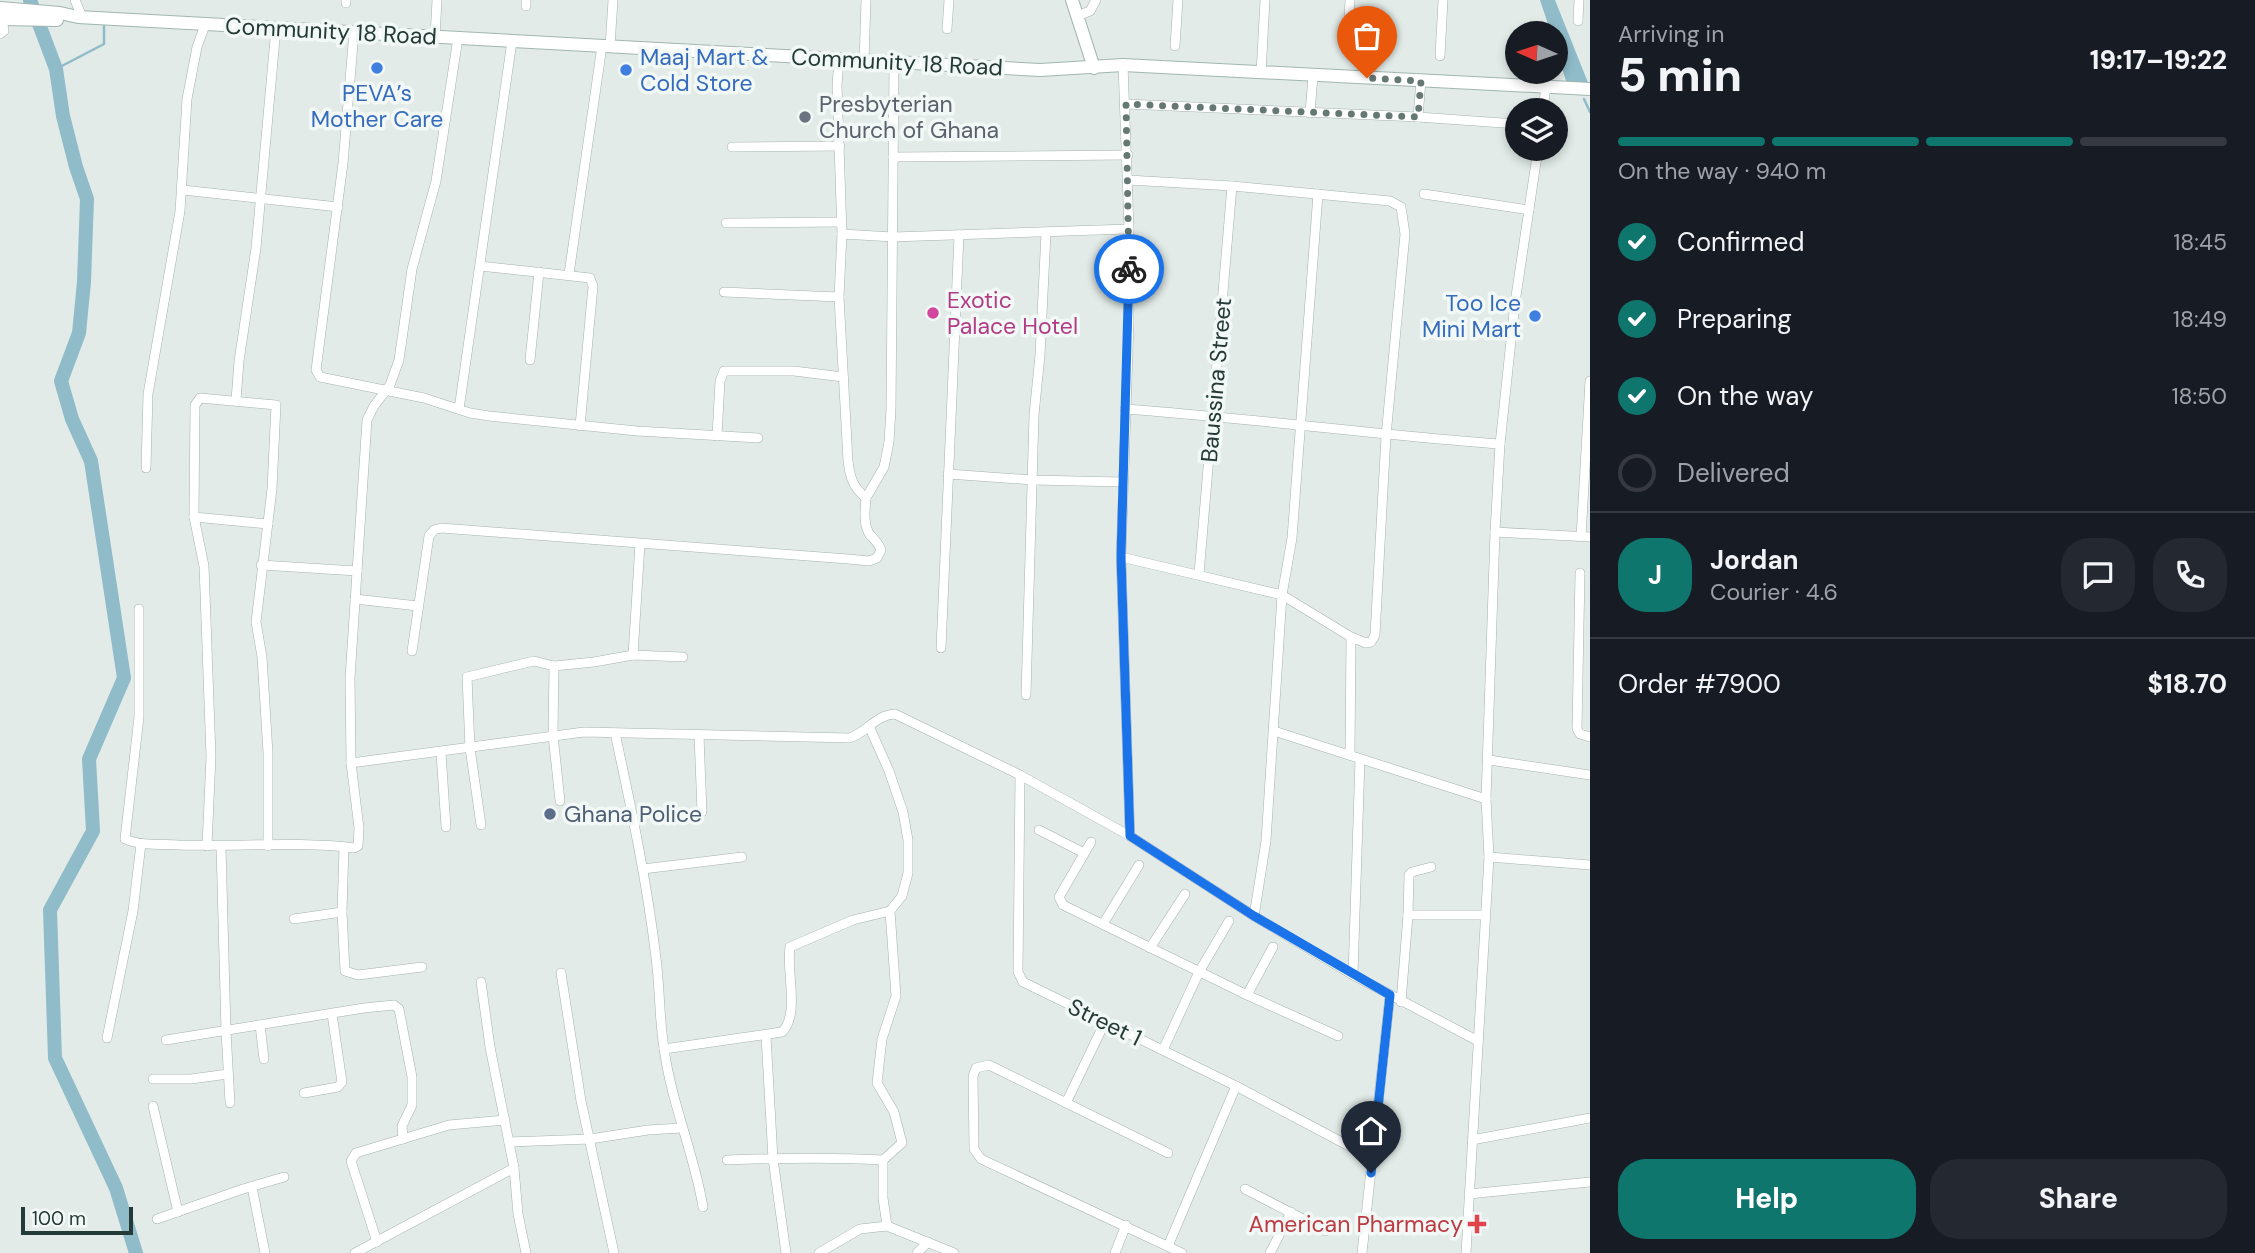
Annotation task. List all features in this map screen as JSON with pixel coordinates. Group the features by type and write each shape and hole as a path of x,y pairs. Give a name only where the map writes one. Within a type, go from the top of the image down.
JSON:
{"main road":[{"path":"1072,0 1094,68"},
{"name":"Community 18 Road","path":"4,15 839,60 1072,69 1118,65 1590,89"},
{"path":"1084,39 1118,65"},
{"path":"1072,69 1080,55 1084,39"}],"street":[{"path":"75,0 80,17"},
{"path":"435,37 437,0"},
{"path":"569,274 613,0"},
{"path":"864,61 866,0"},
{"path":"947,29 949,0"},
{"path":"1077,16 1090,10 1096,0"},
{"path":"1175,46 1178,0"},
{"path":"1261,73 1265,0"},
{"path":"1348,34 1350,0"},
{"path":"1440,57 1443,0"},
{"path":"1578,22 1579,0"},
{"path":"0,34 4,31 4,15"},
{"path":"146,468 148,394 183,190 183,141 187,99 197,47 205,25"},
{"path":"236,400 260,200 276,28"},
{"path":"354,32 338,207 316,370 320,377 443,403 489,416 580,426 758,438"},
{"path":"139,609 139,717 124,836 127,841 141,844 354,848 359,844 351,763 350,678 367,420 374,406 387,391 399,360 412,269 436,181 458,38"},
{"path":"459,409 512,41"},
{"path":"839,60 837,85 842,234 839,297 849,477 855,488 866,498"},
{"path":"412,651 429,536 434,530 441,528 869,561 877,558 881,550 878,541 868,533 865,517 866,498 884,467 889,442 894,62"},
{"path":"1118,65 1126,104 1128,155 1129,322 1121,557 1130,836"},
{"path":"1310,113 1312,76"},
{"path":"1418,117 1421,81"},
{"path":"1544,98 1546,86"},
{"path":"1126,104 1505,123"},
{"path":"840,133 892,134"},
{"path":"732,147 840,146"},
{"path":"893,157 1128,155"},
{"path":"1466,1253 1489,857 1486,799 1500,444 1515,303 1536,161"},
{"path":"1121,557 1282,595 1351,637 1366,643 1371,642 1375,635 1386,436 1405,234 1403,212 1397,204 1390,201 1233,186 1128,180"},
{"name":"Baussina Street","path":"1199,574 1233,186"},
{"path":"183,190 338,207"},
{"path":"1254,916 1266,841 1282,595 1292,538 1318,194"},
{"path":"1424,194 1529,210"},
{"path":"726,223 841,222"},
{"path":"842,234 893,237 959,236 1129,229"},
{"path":"1026,695 1034,415 1046,233"},
{"path":"941,648 959,236"},
{"path":"480,266 585,276 592,282 580,426"},
{"path":"530,360 539,272"},
{"path":"724,292 839,297"},
{"path":"717,436 720,381 724,371 783,371 843,377"},
{"path":"1495,532 1585,537 1590,382"},
{"path":"207,846 211,742 204,566 194,517 193,477 196,400 200,398 276,405 272,489 256,622 262,657 268,753 268,846"},
{"path":"1125,409 1213,415 1386,436 1500,444"},
{"path":"948,474 1032,480 1122,482"},
{"path":"194,517 268,524"},
{"path":"633,655 639,544"},
{"path":"261,565 357,571"},
{"path":"1580,573 1577,729 1580,734 1590,737"},
{"path":"355,599 418,606"},
{"path":"1351,637 1355,757 1353,975"},
{"path":"481,825 470,748 467,677 534,661 554,666 633,655 683,657"},
{"path":"554,666 553,736 560,801"},
{"path":"351,763 584,732 849,738 886,715 895,714 1020,775 1130,836 1254,916 1353,975 1478,1041"},
{"path":"664,1049 782,1032 787,1027 791,1009 790,947 853,920 890,912 902,896 908,873 908,840 888,771 869,726"},
{"path":"1275,731 1486,799"},
{"path":"615,733 643,869 656,959 664,1049 682,1128 696,1168 703,1208"},
{"path":"699,734 702,812"},
{"path":"441,753 446,827"},
{"path":"1489,760 1590,775"},
{"name":"Street 1","path":"1020,775 1018,972 1027,985 1236,1086 1352,1147 1373,1147"},
{"path":"1039,830 1084,853"},
{"path":"1091,842 1059,897 1060,901 1199,972 1338,1036"},
{"path":"107,1038 133,911 141,844"},
{"path":"221,846 230,1103"},
{"path":"344,847 342,912 344,967 348,974 422,967"},
{"path":"643,869 742,857"},
{"path":"1489,857 1590,865"},
{"path":"1103,924 1139,865"},
{"path":"1401,1002 1409,875 1431,867"},
{"path":"1150,948 1185,894"},
{"path":"294,919 342,912"},
{"path":"887,1226 883,1198 883,1160 902,1143 894,1112 877,1083 882,1039 896,996 890,912"},
{"path":"1408,915 1485,915"},
{"path":"1163,1050 1199,972 1229,921"},
{"path":"1247,995 1273,947"},
{"path":"561,973 581,1101 614,1253"},
{"path":"481,982 514,1168 517,1214 525,1253"},
{"path":"1363,1253 1390,995"},
{"path":"166,1040 394,1005 399,1009 412,1077 412,1105 402,1126 403,1139"},
{"path":"304,1093 338,1087 342,1082 332,1014"},
{"path":"1066,1103 1105,1022"},
{"path":"260,1025 264,1059"},
{"path":"766,1036 774,1159 786,1253"},
{"path":"1167,1153 989,1065 979,1066 973,1076 976,1154 981,1159 1182,1253"},
{"path":"153,1079 191,1079 228,1074"},
{"path":"1168,1247 1236,1086"},
{"path":"153,1106 178,1212"},
{"path":"1472,1140 1590,1118"},
{"path":"377,1242 351,1161 356,1153 449,1125 505,1120"},
{"path":"509,1142 590,1139 682,1128"},
{"path":"727,1160 883,1160"},
{"path":"355,1253 514,1168"},
{"path":"157,1219 284,1177"},
{"path":"1469,1194 1590,1182"},
{"path":"252,1186 265,1253"},
{"path":"1245,1189 1326,1231"},
{"path":"1269,1253 1291,1212"},
{"path":"1115,1253 1126,1225"},
{"path":"819,1253 860,1229 887,1226 954,1253"},
{"path":"917,1253 928,1242"}],"water":[{"path":"1540,0 1555,0 1563,21 1547,21"},
{"path":"1568,32 1589,85 1567,84"}],"waterway":[{"path":"30,0 56,69 63,116 87,199 79,333 61,381 72,419 91,461 124,678 89,759 93,831 50,910 55,1058 116,1188 136,1253"},
{"path":"56,69 104,44 104,24"},
{"path":"1584,99 1590,112"}],"way so far":[{"path":"1129,269 1126,104 1418,117 1421,81 1367,78"}],"place":[{"name":"PEVA’s Mother Care","path":"377,68"},
{"name":"Maaj Mart & Cold Store","path":"626,70"},
{"name":"Presbyterian Church of Ghana","path":"805,117"},
{"name":"Exotic Palace Hotel","path":"933,313"},
{"name":"Too Ice Mini Mart","path":"1535,316"},
{"name":"Ghana Police","path":"550,814"},
{"name":"American Pharmacy","path":"1477,1224"}],"route":[{"path":"1129,269 1121,557 1130,836 1254,916 1390,995 1371,1173"}]}
